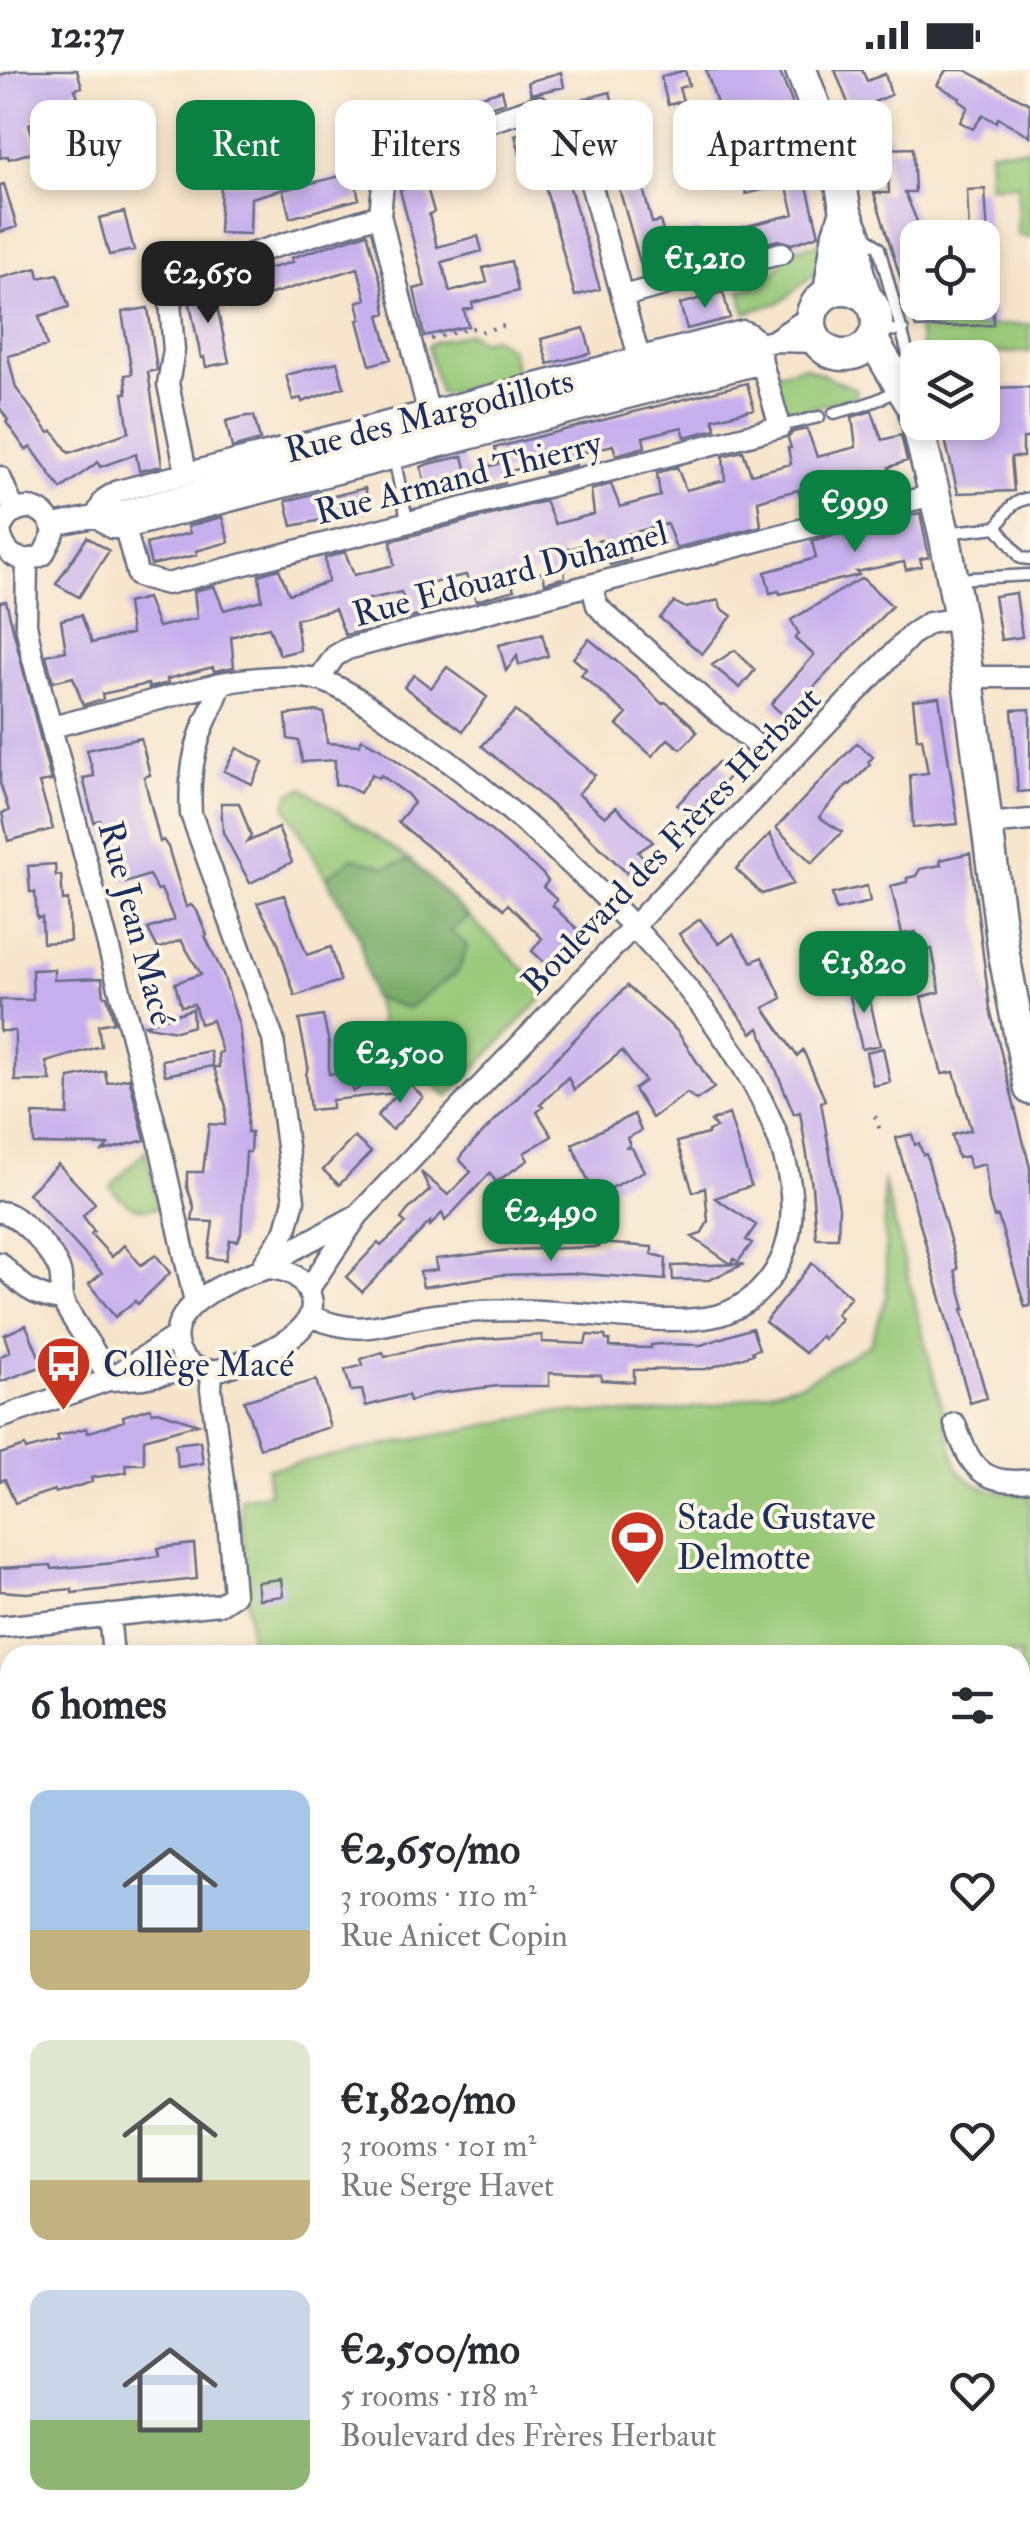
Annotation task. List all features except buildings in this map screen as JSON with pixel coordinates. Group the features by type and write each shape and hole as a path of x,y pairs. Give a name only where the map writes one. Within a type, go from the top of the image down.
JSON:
{"main road":[{"path":"801,70 837,164 866,298"},
{"path":"851,224 838,233 819,317 832,353 875,338"},
{"path":"819,317 848,289 873,306 875,338 912,407 936,494 960,618 1007,972 1030,1089"}],"street":[{"path":"428,411 380,215 384,172 402,150 539,106 578,137 639,357"},
{"path":"186,472 168,384 174,350 170,303 191,272 380,215"},
{"path":"623,296 782,253"},
{"name":"Rue des Margodillots","path":"125,528 394,457 764,350 819,317"},
{"name":"Rue des Margodillots","path":"96,516 105,499 118,491 743,331 751,334 764,350"},
{"path":"764,350 780,426"},
{"name":"Rue des Margodillots","path":"52,525 764,350"},
{"name":"Rue Armand Thierry","path":"125,528 138,576 167,584 780,426"},
{"path":"0,477 14,510"},
{"name":"Rue Edouard Duhamel","path":"318,680 336,656 348,649 936,494"},
{"path":"37,508 52,525 54,533 43,555 12,557 2,544 3,522 14,510 37,508"},
{"path":"96,516 112,528 125,528"},
{"name":"Rue Jean Macé","path":"12,557 158,1136 195,1302"},
{"path":"592,586 597,605 604,613 756,745"},
{"name":"Boulevard des Frères Herbaut","path":"308,1290 358,1215 912,634 929,623 960,618"},
{"path":"968,677 1030,677"},
{"path":"52,727 248,678 318,680 372,708 457,766 538,832 632,926 715,1024 769,1117 786,1168 792,1218 785,1252 766,1284 741,1306 700,1319 536,1310 481,1311 434,1315 360,1330 339,1328 310,1316"},
{"path":"108,1380 203,1370 280,1344 296,1335 313,1306 308,1290 296,1275 264,1269 286,1230 294,1200 272,1039 190,814 189,791 197,744 216,704 221,683"},
{"path":"987,824 1030,820"},
{"path":"0,1212 12,1214 56,1260 62,1300 102,1360 108,1380"},
{"name":"Boulevard des Frères Herbaut","path":"195,1302 264,1269 358,1215"},
{"path":"0,1263 28,1291 40,1298 62,1300"},
{"path":"0,1627 220,1604 234,1595 211,1389 203,1370 183,1358 176,1336 182,1318 195,1302"},
{"path":"0,1418 108,1380 176,1336"},
{"path":"955,1424 968,1460 987,1477 1008,1483 1030,1480"},
{"path":"109,1615 112,1645"}],"lane":[{"path":"834,412 879,401 898,386 911,364 875,338 879,248 851,224"},
{"path":"780,426 818,416"},
{"path":"394,457 408,524"},
{"path":"997,527 1011,505 1030,498"},
{"path":"944,533 997,527"},
{"path":"997,527 1021,558 1030,559"},
{"path":"954,580 1030,576"}],"path":[{"path":"412,344 472,328 480,332 511,324"},
{"path":"875,1116 881,1133"}],"green space":[{"path":"1030,149 1030,237 1017,235 1018,185 988,185 990,150"},
{"path":"826,242 815,273 781,302 745,313 740,290 765,284 793,249"},
{"path":"1030,324 1030,352 1000,353 1000,340 920,340 918,329"},
{"path":"469,333 480,341 493,337 510,348 516,371 510,378 445,394 439,392 428,347"},
{"path":"804,366 855,389 857,396 789,414 779,410 770,375"},
{"path":"303,788 410,860 548,992 448,1097 388,1040 381,1027 359,936 286,807 289,794"},
{"path":"353,858 386,867 410,860 469,917 450,931 468,946 458,972 408,1008 372,997 359,936 326,877"},
{"path":"146,1150 158,1208 131,1206 110,1187"},
{"name":"Stade Gustave Delmotte","path":"883,1179 958,1470 991,1490 1030,1491 1030,1645 250,1645 240,1498 269,1493 267,1469 552,1412 645,1414 718,1405 804,1382 870,1344 887,1296"}],"place":[{"name":"Collège Macé","path":"64,1413"},
{"name":"Stade Gustave Delmotte","path":"638,1586"}]}
